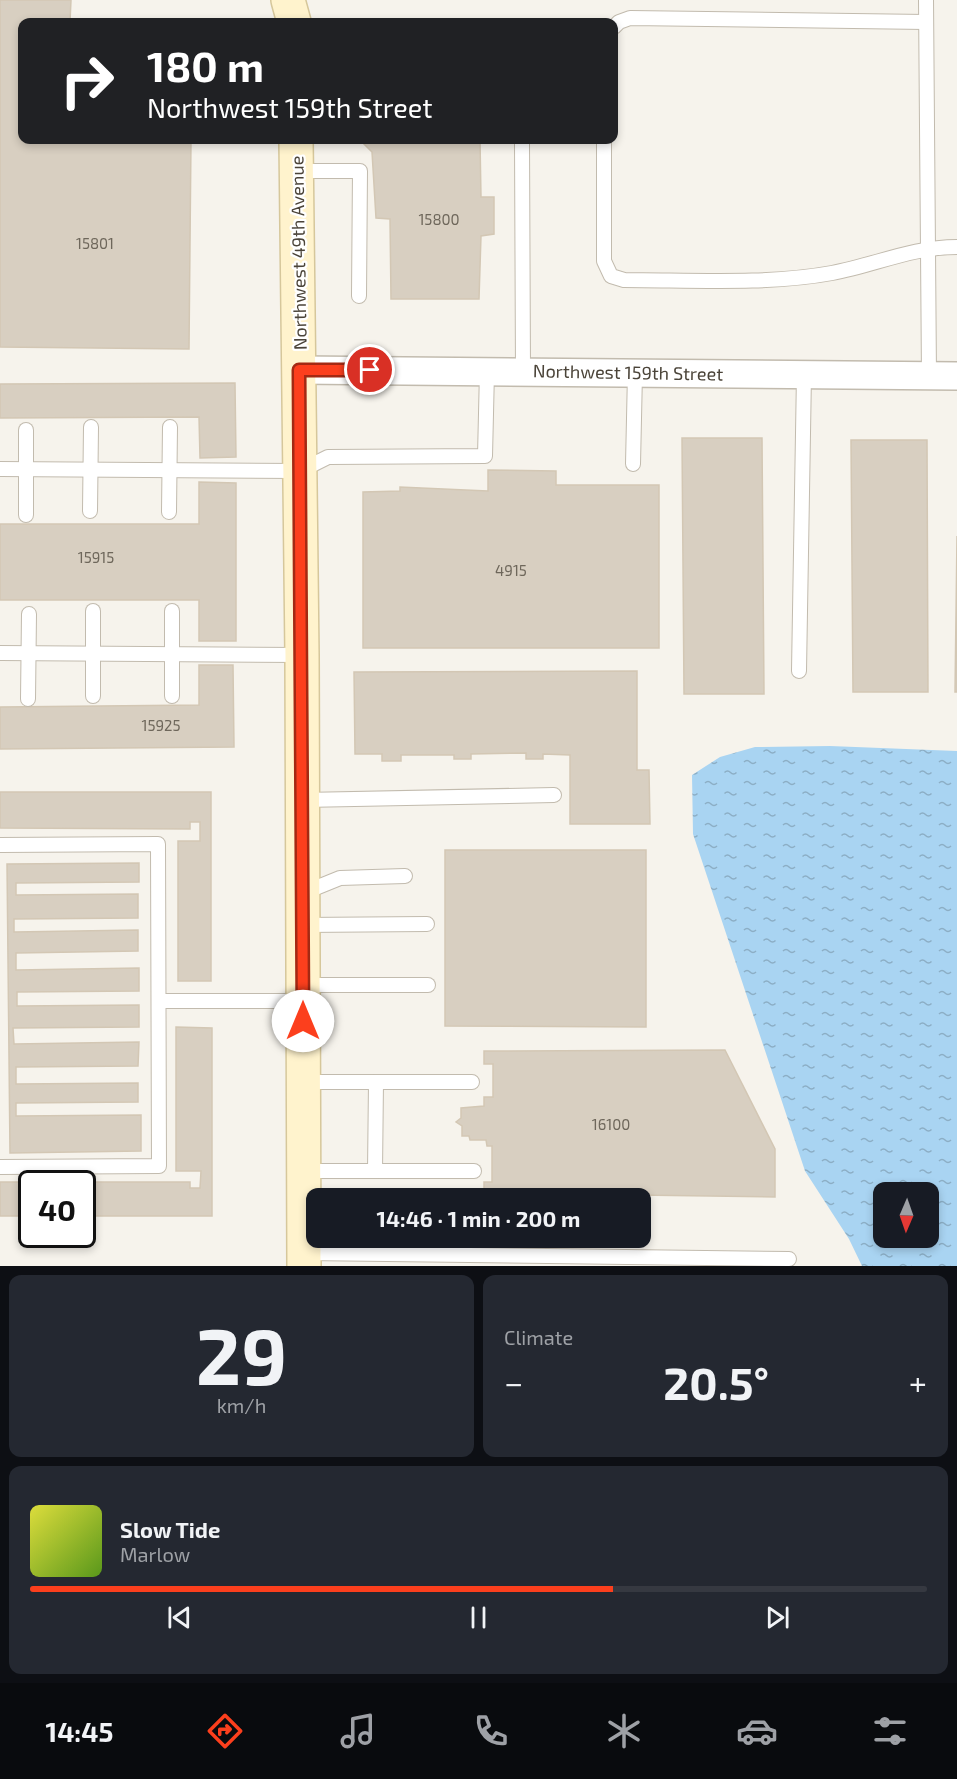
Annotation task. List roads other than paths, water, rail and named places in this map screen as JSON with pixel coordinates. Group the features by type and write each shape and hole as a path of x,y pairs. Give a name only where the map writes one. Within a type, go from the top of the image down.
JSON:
{"street":[{"path":"288,0 293,18"},
{"name":"Northwest 49th Avenue","path":"297,155 303,800 304,1260"},
{"name":"Northwest 159th Street","path":"299,370 957,376"}],"lane":[{"path":"926,0 929,375"},
{"path":"618,23 630,18 926,22"},
{"path":"522,144 523,371"},
{"path":"604,144 604,261 611,276 624,280 794,278 832,273 928,247 957,246"},
{"path":"297,155 360,171 359,296"},
{"path":"0,469 300,471 328,457 485,456 487,371"},
{"path":"633,464 635,372"},
{"path":"799,671 804,374"},
{"path":"90,511 91,427"},
{"path":"169,512 170,427"},
{"path":"26,430 26,515"},
{"path":"93,611 93,696"},
{"path":"172,611 172,696"},
{"path":"28,699 29,614"},
{"path":"0,653 302,655"},
{"path":"303,800 554,795"},
{"path":"0,844 158,844 159,1001 159,1166 0,1167"},
{"path":"303,909 340,878 405,876"},
{"path":"303,909 427,924"},
{"path":"159,1001 428,985"},
{"path":"303,1082 472,1082"},
{"path":"375,1171 376,1082"},
{"path":"304,1171 474,1171"},
{"path":"304,1260 789,1259"}],"water":[{"path":"830,746 957,751 957,1266 862,1266 849,1239 805,1171 693,834 692,775 720,757 755,747"}]}
